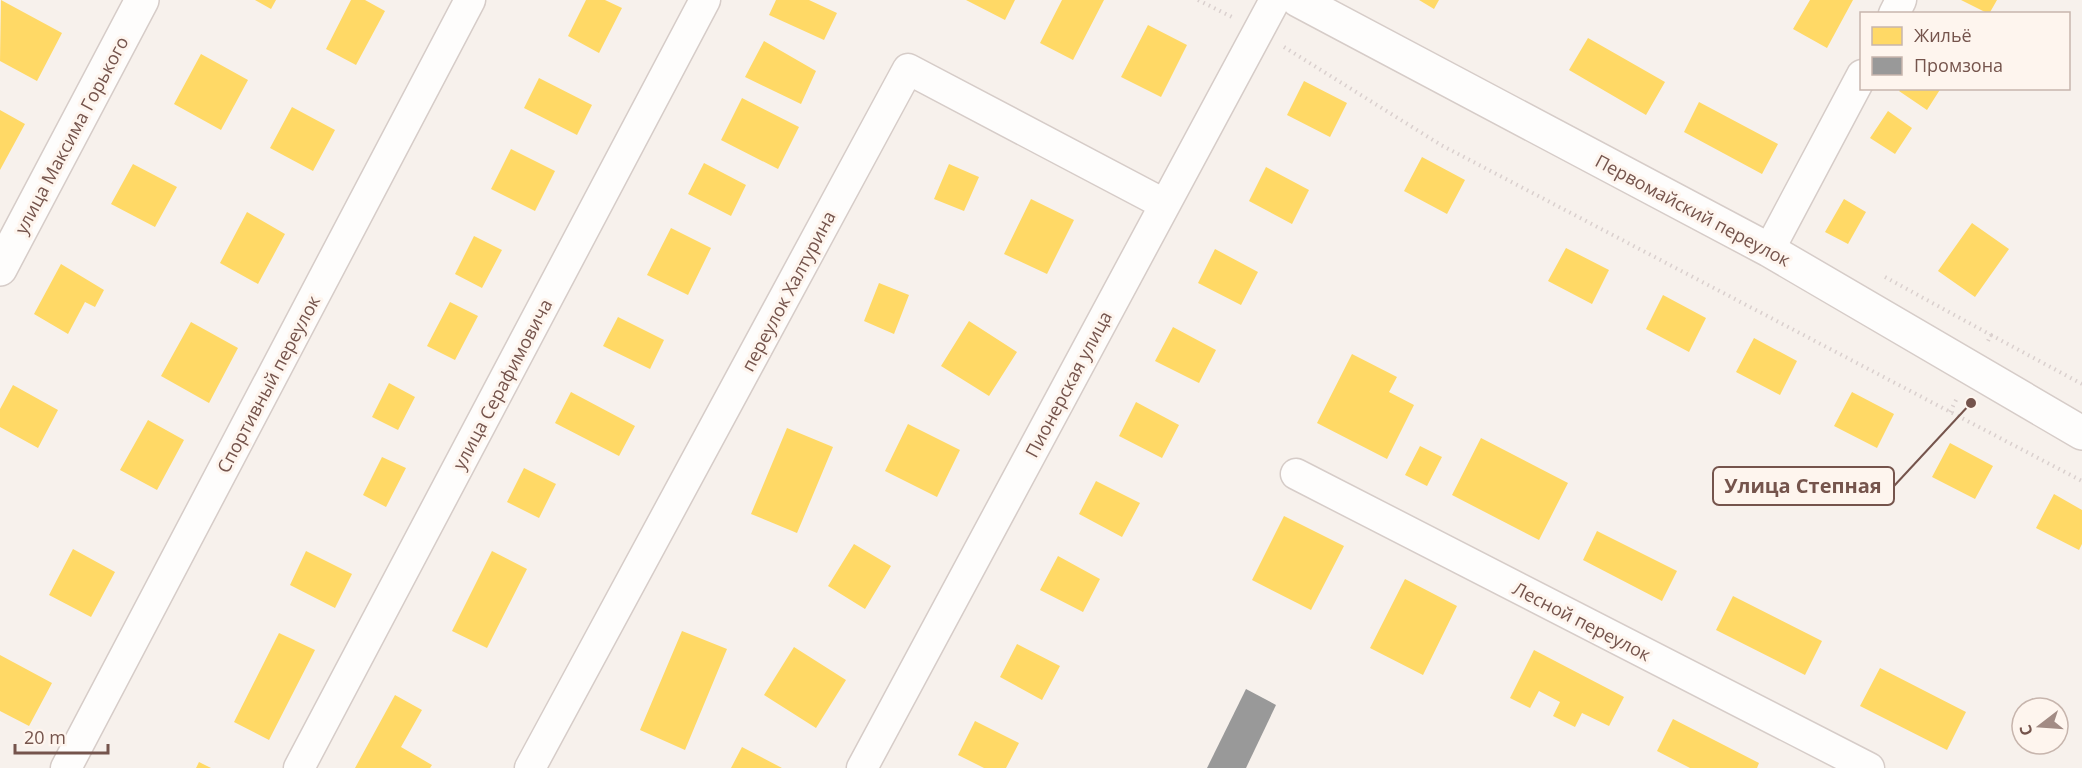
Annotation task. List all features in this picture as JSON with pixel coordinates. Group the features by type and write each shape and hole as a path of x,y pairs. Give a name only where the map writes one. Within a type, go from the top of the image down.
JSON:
{"street":[{"name":"улица Максима Горького","path":"0,269 141,0"},
{"name":"Спортивный переулок","path":"66,768 470,0"},
{"name":"улица Серафимовича","path":"299,768 705,0"},
{"name":"Пионерская улица","path":"862,768 1164,204 1250,26 1275,0"},
{"name":"Первомайский переулок","path":"1298,0 1769,250 2082,433"},
{"name":"переулок Халтурина","path":"530,768 908,69 1164,204"},
{"path":"1769,250 1860,79"},
{"name":"Лесной переулок","path":"1296,474 1869,768"}],"path":[{"path":"1198,0 1250,26 1441,145 2082,481"},
{"path":"1991,335 2082,384"}],"building: Жильё":[{"path":"1,0 62,33 37,81 0,61"},
{"path":"255,0 276,0 271,9"},
{"path":"351,0 365,0 385,11 356,65 326,49"},
{"path":"586,0 605,0 622,8 599,53 568,36"},
{"path":"776,0 809,0 837,13 824,40 769,15"},
{"path":"966,0 1015,0 1005,20"},
{"path":"1062,0 1104,0 1073,60 1040,43"},
{"path":"1419,0 1439,0 1434,9"},
{"path":"1810,0 1853,0 1827,48 1793,29"},
{"path":"1961,0 1997,0 1990,12 1985,12"},
{"path":"1148,25 1187,45 1161,97 1121,77"},
{"path":"1588,38 1665,82 1646,115 1569,70"},
{"path":"764,41 816,71 801,104 745,77"},
{"path":"201,54 248,80 221,130 174,104"},
{"path":"539,78 592,105 577,135 524,108"},
{"path":"1304,81 1347,103 1330,137 1287,115"},
{"path":"1900,90 1940,90 1927,110"},
{"path":"742,98 799,127 778,169 721,140"},
{"path":"1699,102 1778,144 1762,174 1684,132"},
{"path":"292,107 335,130 313,171 270,148"},
{"path":"0,110 25,124 0,170"},
{"path":"1888,111 1912,128 1895,154 1870,138"},
{"path":"511,149 555,171 535,211 491,189"},
{"path":"1422,157 1465,180 1447,214 1404,191"},
{"path":"704,163 746,185 731,216 688,194"},
{"path":"133,164 177,187 155,227 111,204"},
{"path":"949,164 979,177 964,211 934,199"},
{"path":"1266,167 1309,190 1292,224 1249,201"},
{"path":"1031,199 1074,220 1047,274 1004,254"},
{"path":"1844,199 1866,212 1848,244 1825,232"},
{"path":"247,212 285,234 258,284 220,263"},
{"path":"1972,223 2009,249 1975,297 1938,271"},
{"path":"671,228 711,248 688,295 647,275"},
{"path":"474,236 502,250 482,288 455,274"},
{"path":"1566,248 1609,270 1592,304 1548,281"},
{"path":"1215,249 1258,272 1241,305 1198,283"},
{"path":"61,264 104,290 95,307 85,302 68,334 34,314"},
{"path":"879,283 909,295 894,334 864,321"},
{"path":"1663,295 1706,318 1689,352 1646,329"},
{"path":"450,302 478,316 455,360 427,346"},
{"path":"618,317 664,340 650,369 603,346"},
{"path":"969,321 1017,352 989,396 941,366"},
{"path":"191,322 238,348 209,403 161,376"},
{"path":"1173,327 1216,350 1199,383 1155,361"},
{"path":"1754,338 1797,361 1780,395 1736,372"},
{"path":"1352,354 1397,377 1389,392 1414,405 1387,459 1317,423"},
{"path":"389,383 415,397 398,430 372,417"},
{"path":"13,385 58,410 38,448 0,427 0,409"},
{"path":"571,392 635,426 619,456 555,423"},
{"path":"1852,392 1894,414 1877,448 1834,426"},
{"path":"1136,402 1179,425 1162,458 1119,436"},
{"path":"148,420 184,440 157,490 120,470"},
{"path":"908,424 960,450 937,497 885,471"},
{"path":"787,428 833,447 797,533 751,514"},
{"path":"1481,438 1568,483 1539,540 1452,495"},
{"path":"1950,443 1993,466 1975,499 1932,477"},
{"path":"1420,446 1442,457 1427,486 1405,475"},
{"path":"382,457 406,468 386,507 363,495"},
{"path":"524,468 556,484 539,518 507,502"},
{"path":"1096,481 1140,503 1122,537 1079,514"},
{"path":"2054,494 2082,510 2082,544 2079,550 2036,528"},
{"path":"1284,516 1344,546 1311,610 1252,580"},
{"path":"1597,531 1677,571 1662,601 1583,560"},
{"path":"854,544 891,566 865,609 828,586"},
{"path":"73,549 115,572 91,617 49,595"},
{"path":"306,551 352,574 335,608 290,585"},
{"path":"492,551 527,569 487,648 452,631"},
{"path":"1058,556 1100,579 1083,612 1040,590"},
{"path":"1405,579 1457,606 1423,675 1370,648"},
{"path":"1733,596 1822,641 1805,675 1716,630"},
{"path":"682,631 727,649 685,750 640,730"},
{"path":"279,633 315,650 269,740 234,722"},
{"path":"1017,644 1060,666 1042,700 1000,677"},
{"path":"794,647 846,680 816,728 764,695"},
{"path":"1534,650 1624,697 1609,726 1582,713 1575,727 1553,716 1560,702 1539,691 1530,708 1510,698"},
{"path":"0,655 52,683 29,726 0,711"},
{"path":"1880,668 1966,712 1947,750 1860,706"},
{"path":"395,695 422,710 401,747 432,765 430,768 355,768"},
{"path":"1673,719 1759,763 1757,768 1690,768 1657,751"},
{"path":"975,721 1019,743 1006,768 984,768 958,755"},
{"path":"742,747 782,768 731,768"},
{"path":"199,762 211,768 196,768"}],"building: Промзона":[{"path":"1246,689 1276,705 1246,768 1207,768"}],"place":[{"name":"Улица Степная","path":"1971,403"}]}
